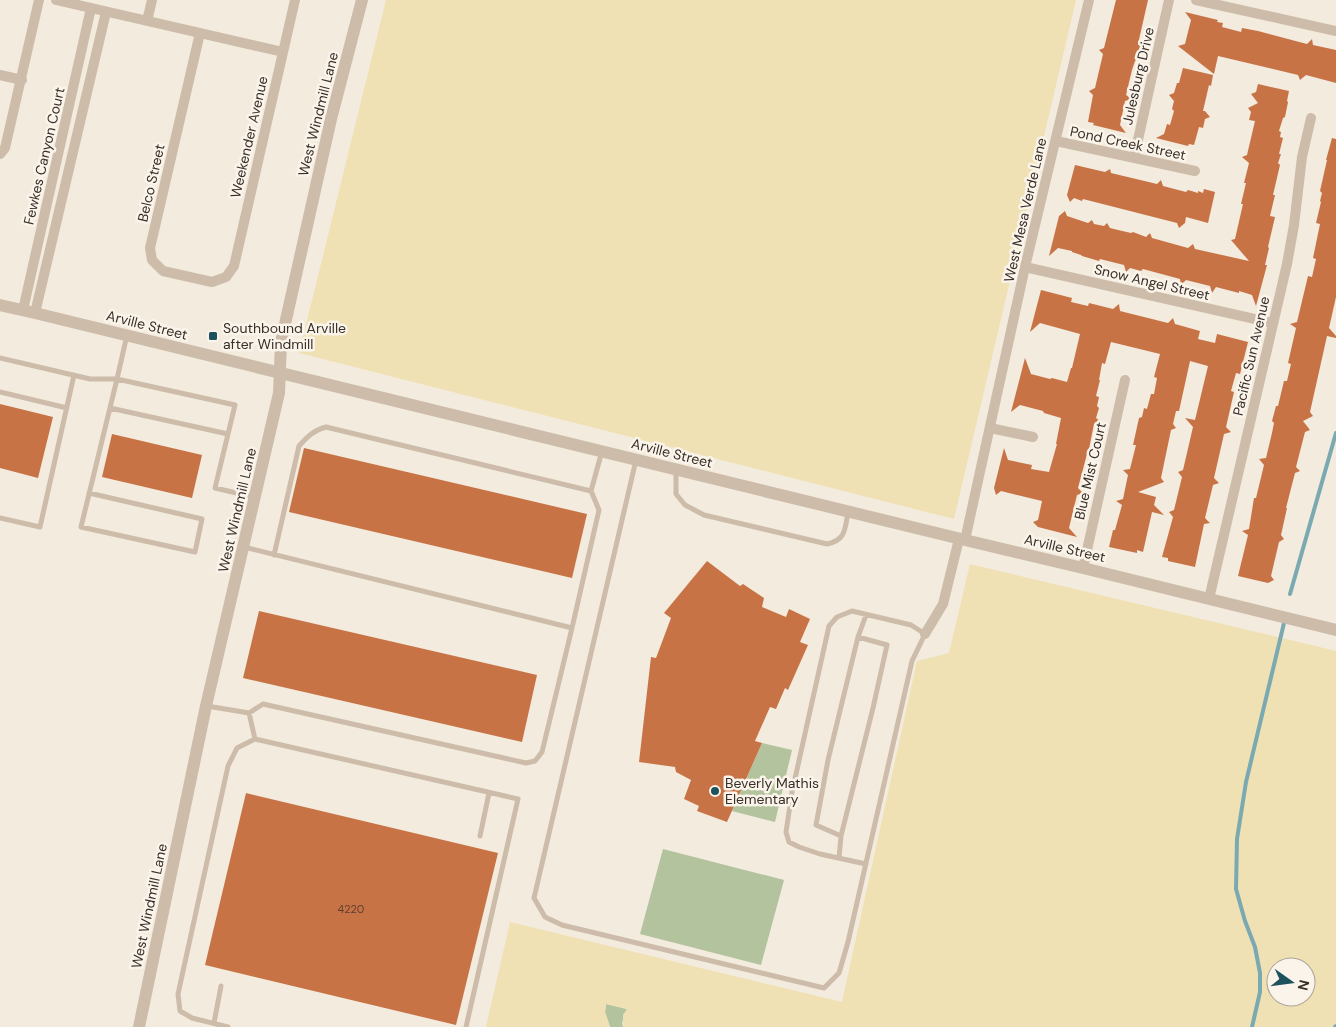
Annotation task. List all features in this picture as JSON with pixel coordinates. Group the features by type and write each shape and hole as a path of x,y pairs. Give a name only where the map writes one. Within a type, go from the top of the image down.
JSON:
{"street":[{"path":"3,151 22,80 40,0"},
{"path":"56,0 283,52"},
{"path":"147,21 152,0"},
{"name":"Weekender Avenue","path":"226,277 234,266 295,0"},
{"name":"West Windmill Lane","path":"139,1027 206,706 279,393 283,332 331,119 362,0"},
{"name":"West Mesa Verde Lane","path":"925,634 943,604 962,540 990,428 1025,268 1089,0"},
{"name":"Julesburg Drive","path":"1134,158 1169,0"},
{"path":"1196,0 1336,31"},
{"name":"Fewkes Canyon Court","path":"29,311 46,210 91,8"},
{"name":"Fewkes Canyon Court","path":"29,311 59,213 106,12"},
{"name":"Belco Street","path":"200,33 150,248 152,260 163,271 212,282 226,277"},
{"path":"0,75 22,80"},
{"name":"Pacific Sun Avenue","path":"1208,599 1287,264 1294,225 1302,157 1311,118"},
{"name":"Pond Creek Street","path":"1056,141 1195,171"},
{"name":"Snow Angel Street","path":"1025,268 1273,323"},
{"name":"Arville Street","path":"0,305 1336,630"},
{"name":"Blue Mist Court","path":"1083,568 1125,380"},
{"path":"990,428 1033,437"}],"lane":[{"path":"74,83 88,87"},
{"path":"46,210 59,213"},
{"path":"89,493 202,520 195,552 81,527 89,493 117,379 127,335"},
{"path":"0,358 90,379 117,379 235,405 215,488 255,498"},
{"path":"0,518 40,527 74,375"},
{"path":"0,392 67,408"},
{"path":"110,408 228,434"},
{"path":"274,555 299,446 308,436 318,429 326,427 591,491"},
{"path":"206,706 249,713 263,704 526,763 535,761 542,752 599,510 591,491 602,451"},
{"path":"636,460 534,898 538,907 545,917 562,925 824,988 839,973 848,942 866,864 912,662 925,634 911,625 852,612 837,617 829,626 792,792 786,832 790,842 799,848 866,864"},
{"path":"676,470 676,494 685,505 704,515 827,544 837,542 843,535 848,512"},
{"path":"243,547 572,628"},
{"path":"841,836 816,826 828,760 858,637 866,615"},
{"path":"839,858 841,836 887,644 858,637"},
{"path":"249,713 255,739"},
{"path":"228,1027 192,1018 180,1011 178,994 228,766 237,748 255,739 518,800 466,1027"},
{"path":"480,836 489,793"},
{"path":"214,1024 221,986"}],"green space":[{"path":"762,743 792,750 775,822 732,811"},
{"path":"663,849 784,880 761,965 640,934"},
{"path":"606,1004 627,1009 622,1023 623,1027 610,1027 605,1012"}],"sand":[{"path":"386,0 1076,0 954,519 299,353"},
{"path":"970,564 1336,651 1336,1027 623,1027 623,1015 627,1009 606,1004 605,1012 610,1027 486,1027 510,922 842,1002 917,661 949,653"}],"building":[{"path":"1116,0 1148,0 1138,44 1140,46 1126,95 1132,99 1125,101 1120,125 1126,133 1088,122 1093,95 1089,91 1095,88 1103,54 1099,50 1104,48"},
{"path":"1185,12 1218,20 1217,22 1223,23 1222,27 1241,32 1242,28 1307,44 1312,39 1313,45 1336,50 1336,83 1306,75 1300,80 1298,75 1218,56 1214,74 1178,46 1185,44 1191,20"},
{"path":"1183,68 1213,75 1203,111 1210,117 1205,119 1203,128 1199,127 1194,145 1189,144 1188,146 1156,138 1164,134 1167,124 1170,125 1174,111 1172,109 1174,101 1169,95 1174,93"},
{"path":"1258,84 1289,91 1285,117 1279,131 1281,132 1280,137 1283,138 1270,216 1275,217 1265,265 1267,265 1256,306 1252,295 1239,291 1239,293 1216,287 1212,293 1210,286 1186,280 1181,285 1180,279 1143,269 1141,271 1130,268 1126,272 1124,265 1100,259 1099,261 1058,248 1049,256 1059,216 1065,211 1067,216 1088,223 1092,220 1094,224 1104,226 1107,223 1110,228 1133,232 1146,237 1150,233 1152,238 1188,248 1193,244 1195,249 1249,261 1231,240 1235,239 1243,204 1241,204 1246,183 1244,183 1249,163 1242,157 1247,155 1255,121 1249,120 1251,112 1248,108 1258,103 1251,94 1256,92"},
{"path":"1332,138 1336,139 1336,297 1329,328 1336,338 1327,336 1310,412 1313,416 1303,421 1310,430 1305,432 1296,467 1300,471 1295,473 1286,508 1281,535 1284,539 1279,542 1271,576 1274,580 1268,583 1238,576 1248,535 1242,531 1249,529 1254,498 1256,498 1264,465 1259,459 1266,458 1274,423 1272,421 1284,381 1287,381 1291,364 1288,363 1296,328 1290,324 1297,322 1308,276 1312,277 1316,259 1313,258 1320,224 1316,223 1321,202 1322,193 1320,191"},
{"path":"1075,165 1105,172 1110,169 1111,173 1157,184 1161,180 1163,186 1186,192 1188,190 1203,193 1204,189 1215,192 1208,223 1186,217 1185,223 1179,228 1177,223 1083,199 1082,201 1074,198 1070,202 1067,195"},
{"path":"1041,290 1072,298 1071,302 1088,306 1089,303 1113,309 1119,304 1120,311 1168,323 1173,318 1175,324 1200,331 1198,339 1215,343 1217,334 1248,342 1240,374 1236,373 1231,391 1234,392 1226,427 1231,432 1224,434 1214,478 1219,483 1213,485 1205,518 1210,523 1204,524 1195,567 1168,561 1168,558 1162,557 1173,517 1169,512 1174,510 1182,477 1178,472 1183,470 1193,427 1185,418 1195,420 1208,366 1190,361 1179,411 1176,411 1173,424 1176,428 1171,430 1161,478 1164,482 1138,492 1156,497 1154,505 1164,515 1152,512 1143,552 1137,550 1137,553 1109,547 1122,505 1116,501 1123,499 1128,475 1123,470 1130,469 1136,445 1133,445 1139,418 1142,417 1144,408 1147,409 1151,394 1154,394 1157,378 1154,377 1160,354 1111,342 1105,364 1102,363 1096,396 1099,397 1097,406 1099,408 1096,418 1100,421 1094,424 1078,488 1083,493 1077,495 1069,528 1077,537 1038,527 1033,522 1038,520 1042,501 1001,491 996,495 994,488 1004,448 1008,460 1032,465 1031,469 1049,472 1057,444 1061,418 1020,405 1011,412 1025,358 1031,374 1050,379 1067,382 1072,368 1080,334 1040,323 1030,332"},
{"path":"0,404 53,417 38,478 0,468"},
{"path":"112,434 202,455 192,498 102,477"},
{"path":"304,448 587,514 572,578 289,512"},
{"path":"707,561 740,586 743,584 764,598 762,607 786,617 789,609 810,619 800,642 808,645 788,690 785,688 776,709 770,707 755,741 762,743 727,822 697,811 699,806 684,799 691,780 676,772 675,767 639,762 651,657 656,658 671,618 664,613"},
{"path":"259,611 537,675 522,742 243,678"},
{"path":"246,793 498,853 456,1025 205,965"}],"waterway":[{"path":"1290,594 1336,433"},
{"path":"1252,1027 1260,992 1260,973 1255,947 1236,889 1237,839 1246,782 1284,623"}],"place":[{"name":"Southbound Arville after Windmill","path":"213,336"},
{"name":"Beverly Mathis Elementary","path":"715,791"}]}
